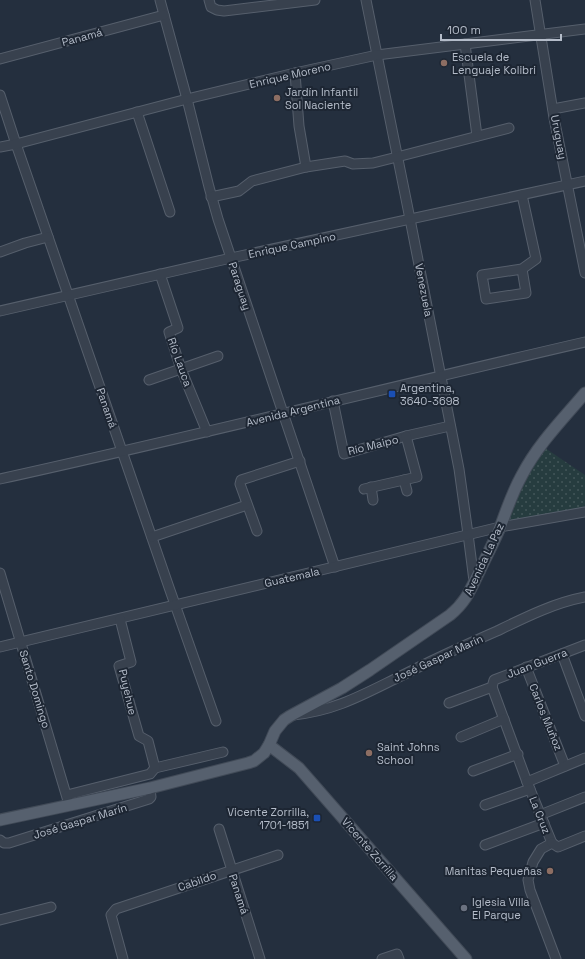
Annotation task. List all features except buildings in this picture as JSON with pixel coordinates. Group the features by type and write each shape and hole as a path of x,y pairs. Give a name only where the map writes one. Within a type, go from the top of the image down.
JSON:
{"main road":[{"name":"Avenida La Paz","path":"269,745 275,731 284,720 342,688 370,670 450,615 461,605 500,527 516,486 528,463 544,440 585,393"},
{"name":"José Gaspar Marín","path":"0,820 68,800 150,788 254,761 264,753 269,745"},
{"name":"Vicente Zorrilla","path":"269,745 299,768 466,959"}],"street":[{"name":"Paraguay","path":"160,0 212,197 231,258 335,567"},
{"path":"210,0 211,7 224,12 315,0"},
{"name":"Venezuela","path":"366,0 459,469 474,581"},
{"name":"Uruguay","path":"535,0 553,109 585,273"},
{"name":"Panamá","path":"0,60 164,15"},
{"name":"Enrique Moreno","path":"0,147 187,99 377,55 585,28"},
{"path":"465,44 477,136"},
{"path":"295,73 299,126 306,167"},
{"name":"Panamá","path":"0,95 216,721"},
{"path":"553,109 585,103"},
{"path":"137,112 170,212"},
{"path":"212,197 239,191 252,181 306,167 345,160 353,164 372,163 397,158 509,128"},
{"name":"Enrique Campino","path":"0,311 231,258 585,181"},
{"path":"522,195 536,259 522,269 482,275 486,299 526,293 522,269"},
{"path":"0,252 48,237"},
{"name":"Río Lauca","path":"160,274 178,328 169,332 181,369 207,432"},
{"name":"Avenida Argentina","path":"0,479 122,452 440,375 585,342"},
{"path":"149,380 218,356"},
{"name":"Río Maipo","path":"333,401 344,454 406,436 450,426"},
{"name":"Río Maipo","path":"373,500 367,488 417,477 406,436"},
{"path":"257,531 240,484 242,480 300,461"},
{"path":"404,480 407,491"},
{"path":"152,537 247,505"},
{"name":"Guatemala","path":"0,647 468,534 585,512"},
{"name":"Santo Domingo","path":"0,573 68,800"},
{"name":"José Gaspar Marín","path":"290,716 314,713 340,705 428,662 541,610 563,602 585,597"},
{"name":"Puyehue","path":"120,619 131,662 119,666 139,736 148,741 155,768"},
{"name":"Juan Guerra","path":"449,703 492,687 494,680 585,645"},
{"path":"562,654 585,716"},
{"name":"Carlos Muñoz","path":"526,667 547,717 565,766"},
{"name":"La Cruz","path":"492,687 552,843 541,849 533,862 528,880 530,890 556,959"},
{"path":"461,737 504,719"},
{"path":"68,800 150,774 155,768 223,752"},
{"path":"474,771 518,754"},
{"path":"485,805 529,785 565,766 585,758"},
{"name":"José Gaspar Marín","path":"0,840 4,843 9,843 149,799 151,797 150,788"},
{"path":"485,845 585,798"},
{"name":"Panamá","path":"219,829 260,959"},
{"path":"552,843 558,847 585,836"},
{"name":"Cabildo","path":"123,959 111,915 116,909 232,869 278,855"},
{"path":"0,920 51,907"},
{"path":"382,959 398,956"}],"green space":[{"path":"545,448 585,475 585,505 583,508 505,524 526,473"}],"place":[{"name":"Escuela de Lenguaje Kolibri","path":"444,63"},
{"name":"Jardín Infantil Sol Naciente","path":"277,98"},
{"name":"Argentina, 3640-3698","path":"392,394"},
{"name":"Saint Johns School","path":"369,753"},
{"name":"Vicente Zorrilla, 1701-1851","path":"317,818"},
{"name":"Manitas Pequeñas","path":"550,871"},
{"name":"Iglesia Villa El Parque","path":"464,908"}]}
